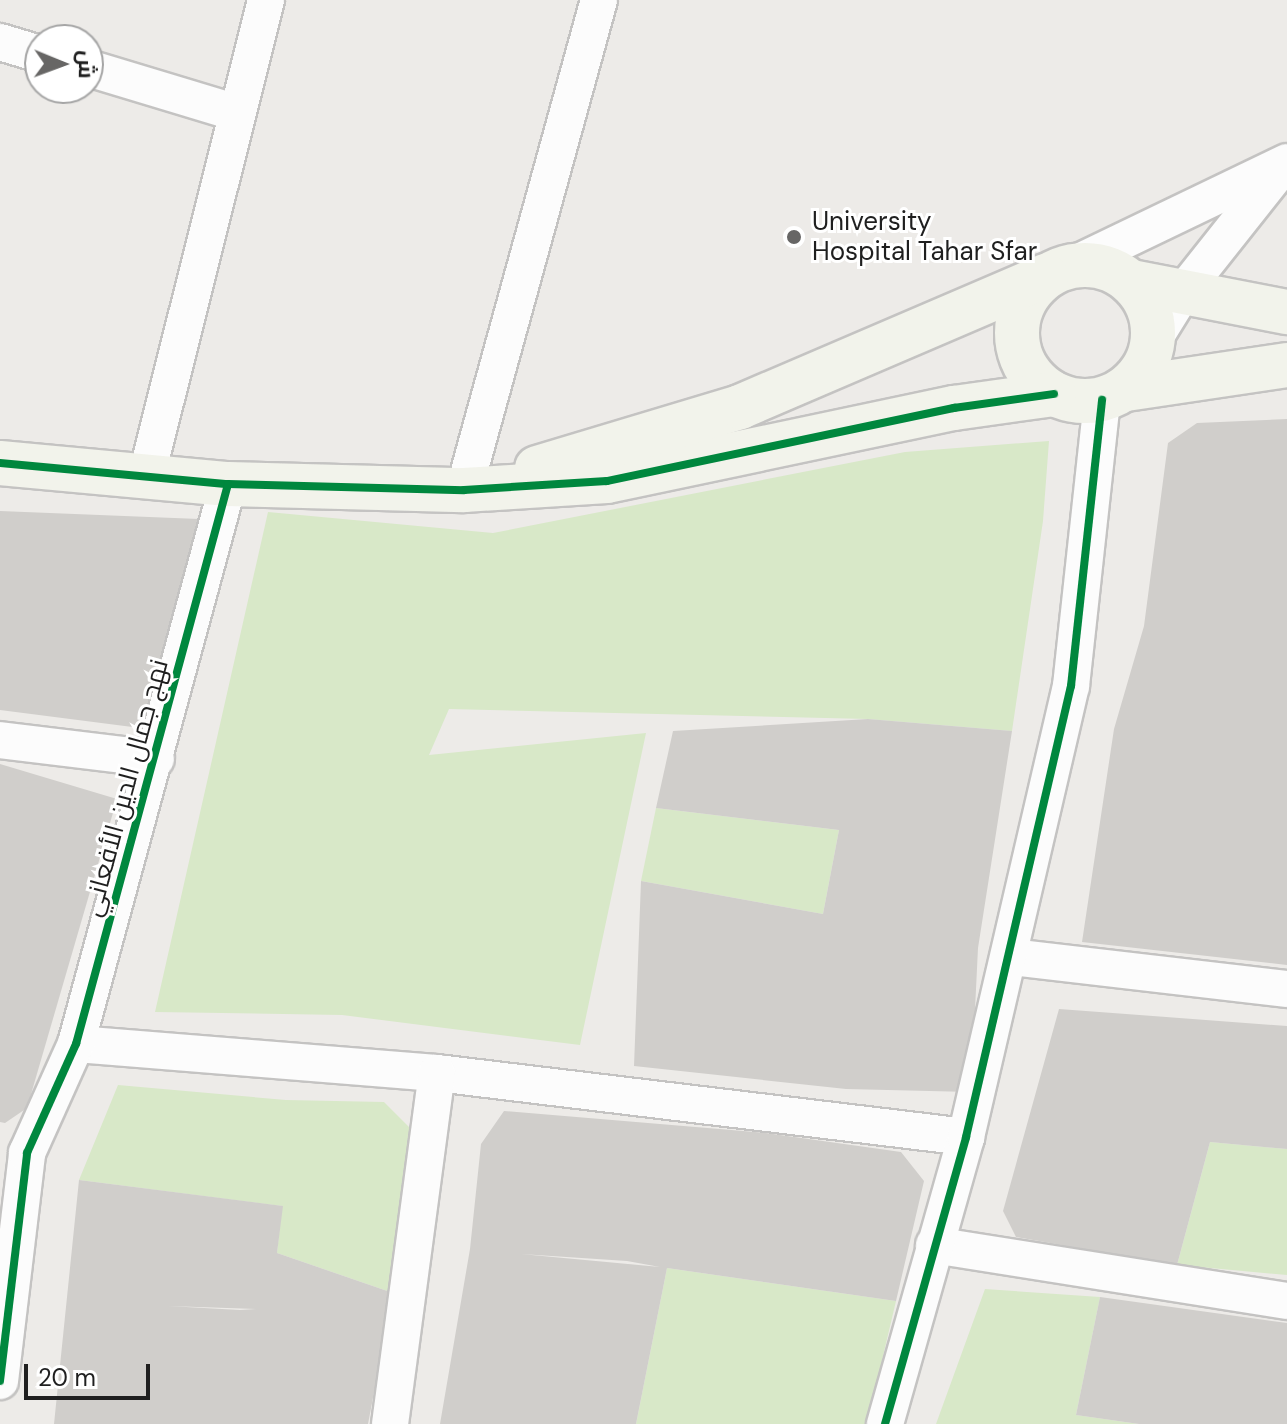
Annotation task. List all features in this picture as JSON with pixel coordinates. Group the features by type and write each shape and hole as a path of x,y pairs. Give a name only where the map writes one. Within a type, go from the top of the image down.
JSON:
{"street":[{"path":"146,478 266,0"},
{"path":"464,490 599,0"},
{"path":"0,42 24,49"},
{"path":"104,73 237,113"},
{"path":"464,490 740,407 1060,270 1286,162"},
{"path":"885,1424 966,1137 1011,957 1071,686 1114,394 1140,375 1154,339 1183,292 1286,162"},
{"path":"1287,312 1132,282 1115,270 1060,270 1024,303 1016,337 1035,380 1054,394 1069,400 1287,365"},
{"path":"1132,282 1153,320 1154,339"},
{"path":"0,463 228,484 464,490 607,481 954,408 1054,394"},
{"name":"نهج جمال الدين الأفعاني","path":"0,1381 13,1152 76,1044 156,759 228,484"},
{"path":"0,740 156,759"},
{"path":"1011,957 1287,989"},
{"path":"76,1044 437,1073 966,1137"},
{"path":"390,1424 437,1073"},
{"path":"934,1245 1287,1301"}],"green space":[{"path":"1049,441 1043,521 1012,731 868,719 449,709 429,755 646,733 580,1045 342,1015 155,1012 268,512 493,533 905,452"},
{"path":"656,808 839,830 823,914 641,881"},
{"path":"118,1085 286,1100 384,1102 414,1132 393,1293 277,1253 282,1206 79,1180"},
{"path":"1210,1142 1287,1149 1287,1275 1177,1265"},
{"path":"667,1268 896,1301 867,1424 636,1424"},
{"path":"985,1289 1100,1297 1076,1415 1139,1424 936,1424"}],"building":[{"path":"1287,419 1287,965 1082,942 1114,729 1144,626 1168,443 1197,423"},
{"path":"0,511 199,519 148,729 0,710"},
{"path":"868,719 1012,731 978,948 971,1092 846,1089 634,1066 641,881 823,914 839,830 656,808 673,731"},
{"path":"0,764 117,799 27,1108 5,1123 0,1122"},
{"path":"1059,1009 1287,1026 1287,1149 1210,1142 1177,1265 1016,1237 1003,1211"},
{"path":"504,1111 766,1133 901,1152 924,1181 896,1301 667,1268 636,1424 440,1424 470,1249 481,1144","holes":["521,1254 627,1261 660,1267"]},
{"path":"79,1180 283,1206 277,1253 393,1293 368,1424 54,1424","holes":["168,1306 256,1309 240,1310"]},
{"path":"1100,1297 1287,1323 1287,1424 1139,1424 1076,1415"}],"cycle path":[{"path":"0,463 228,484 464,490 607,481 954,408 1054,394"},
{"path":"885,1424 966,1137 1071,686 1102,400"},
{"path":"0,1381 27,1153 76,1044 228,484"}],"place":[{"name":"University Hospital Tahar Sfar","path":"794,237"}]}
